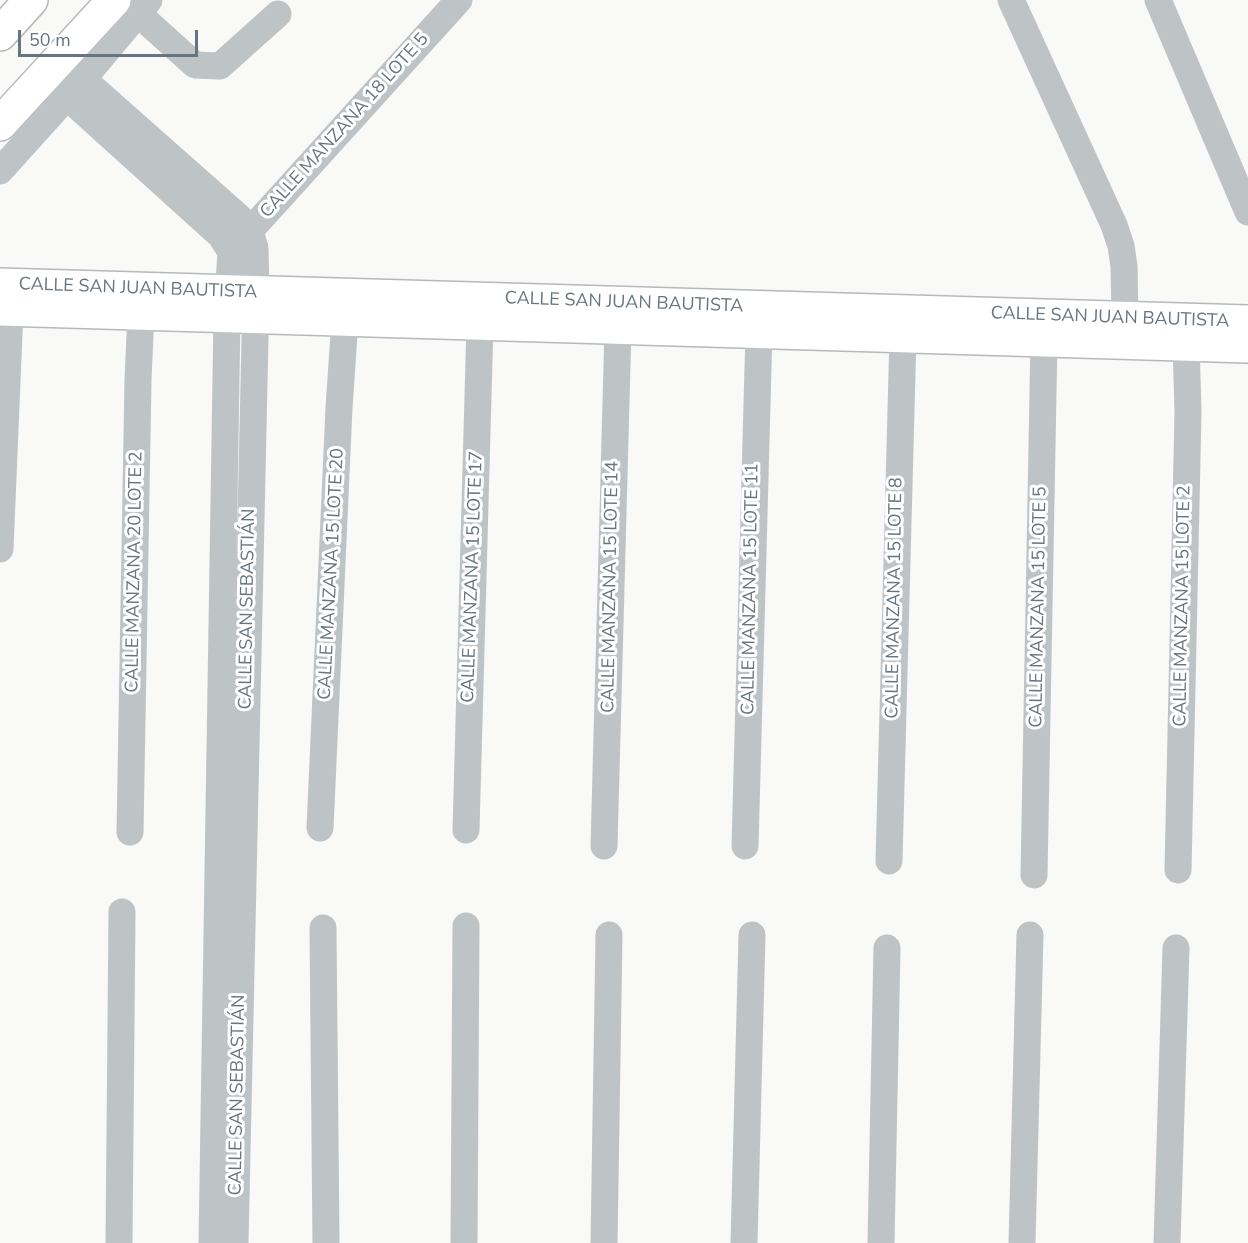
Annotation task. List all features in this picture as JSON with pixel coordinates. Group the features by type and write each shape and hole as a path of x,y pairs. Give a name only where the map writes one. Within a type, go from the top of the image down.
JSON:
{"main road":[{"path":"0,34 31,0"},
{"path":"0,124 65,77 131,3"},
{"name":"CALLE SAN JUAN BAUTISTA","path":"3,301 1125,318 1248,322"},
{"name":"CALLE SAN JUAN BAUTISTA","path":"3,301 141,313 242,305 345,320 1248,346"}],"street":[{"name":"CALLE MANZANA 18 LOTE 5","path":"231,252 459,0"},
{"path":"1011,0 1114,225 1121,246 1124,266 1125,318"},
{"path":"1158,0 1248,212"},
{"path":"131,3 195,65 220,66 278,15"},
{"path":"65,77 239,217 250,231"},
{"path":"0,171 65,77"},
{"path":"65,77 221,236 231,252"},
{"name":"CALLE SAN SEBASTIÁN","path":"212,1243 242,305 255,248 250,231"},
{"name":"CALLE SAN SEBASTIÁN","path":"231,252 242,305 236,1243"},
{"path":"0,549 3,301"},
{"name":"CALLE MANZANA 20 LOTE 2","path":"130,832 141,313"},
{"name":"CALLE MANZANA 15 LOTE 20","path":"320,828 345,320"},
{"name":"CALLE MANZANA 15 LOTE 17","path":"466,830 480,324"},
{"name":"CALLE MANZANA 15 LOTE 14","path":"604,846 618,327"},
{"name":"CALLE MANZANA 15 LOTE 11","path":"744,846 759,331"},
{"name":"CALLE MANZANA 15 LOTE 8","path":"889,861 903,335"},
{"name":"CALLE MANZANA 15 LOTE 5","path":"1034,875 1044,339"},
{"name":"CALLE MANZANA 15 LOTE 2","path":"1178,870 1188,412 1186,343"},
{"path":"119,1243 122,912"},
{"path":"464,1243 466,926"},
{"path":"323,928 326,1243"},
{"path":"604,1243 609,935"},
{"path":"744,1243 752,935"},
{"path":"1022,1243 1030,935"},
{"path":"881,1243 887,948"},
{"path":"1167,1243 1176,948"}]}
